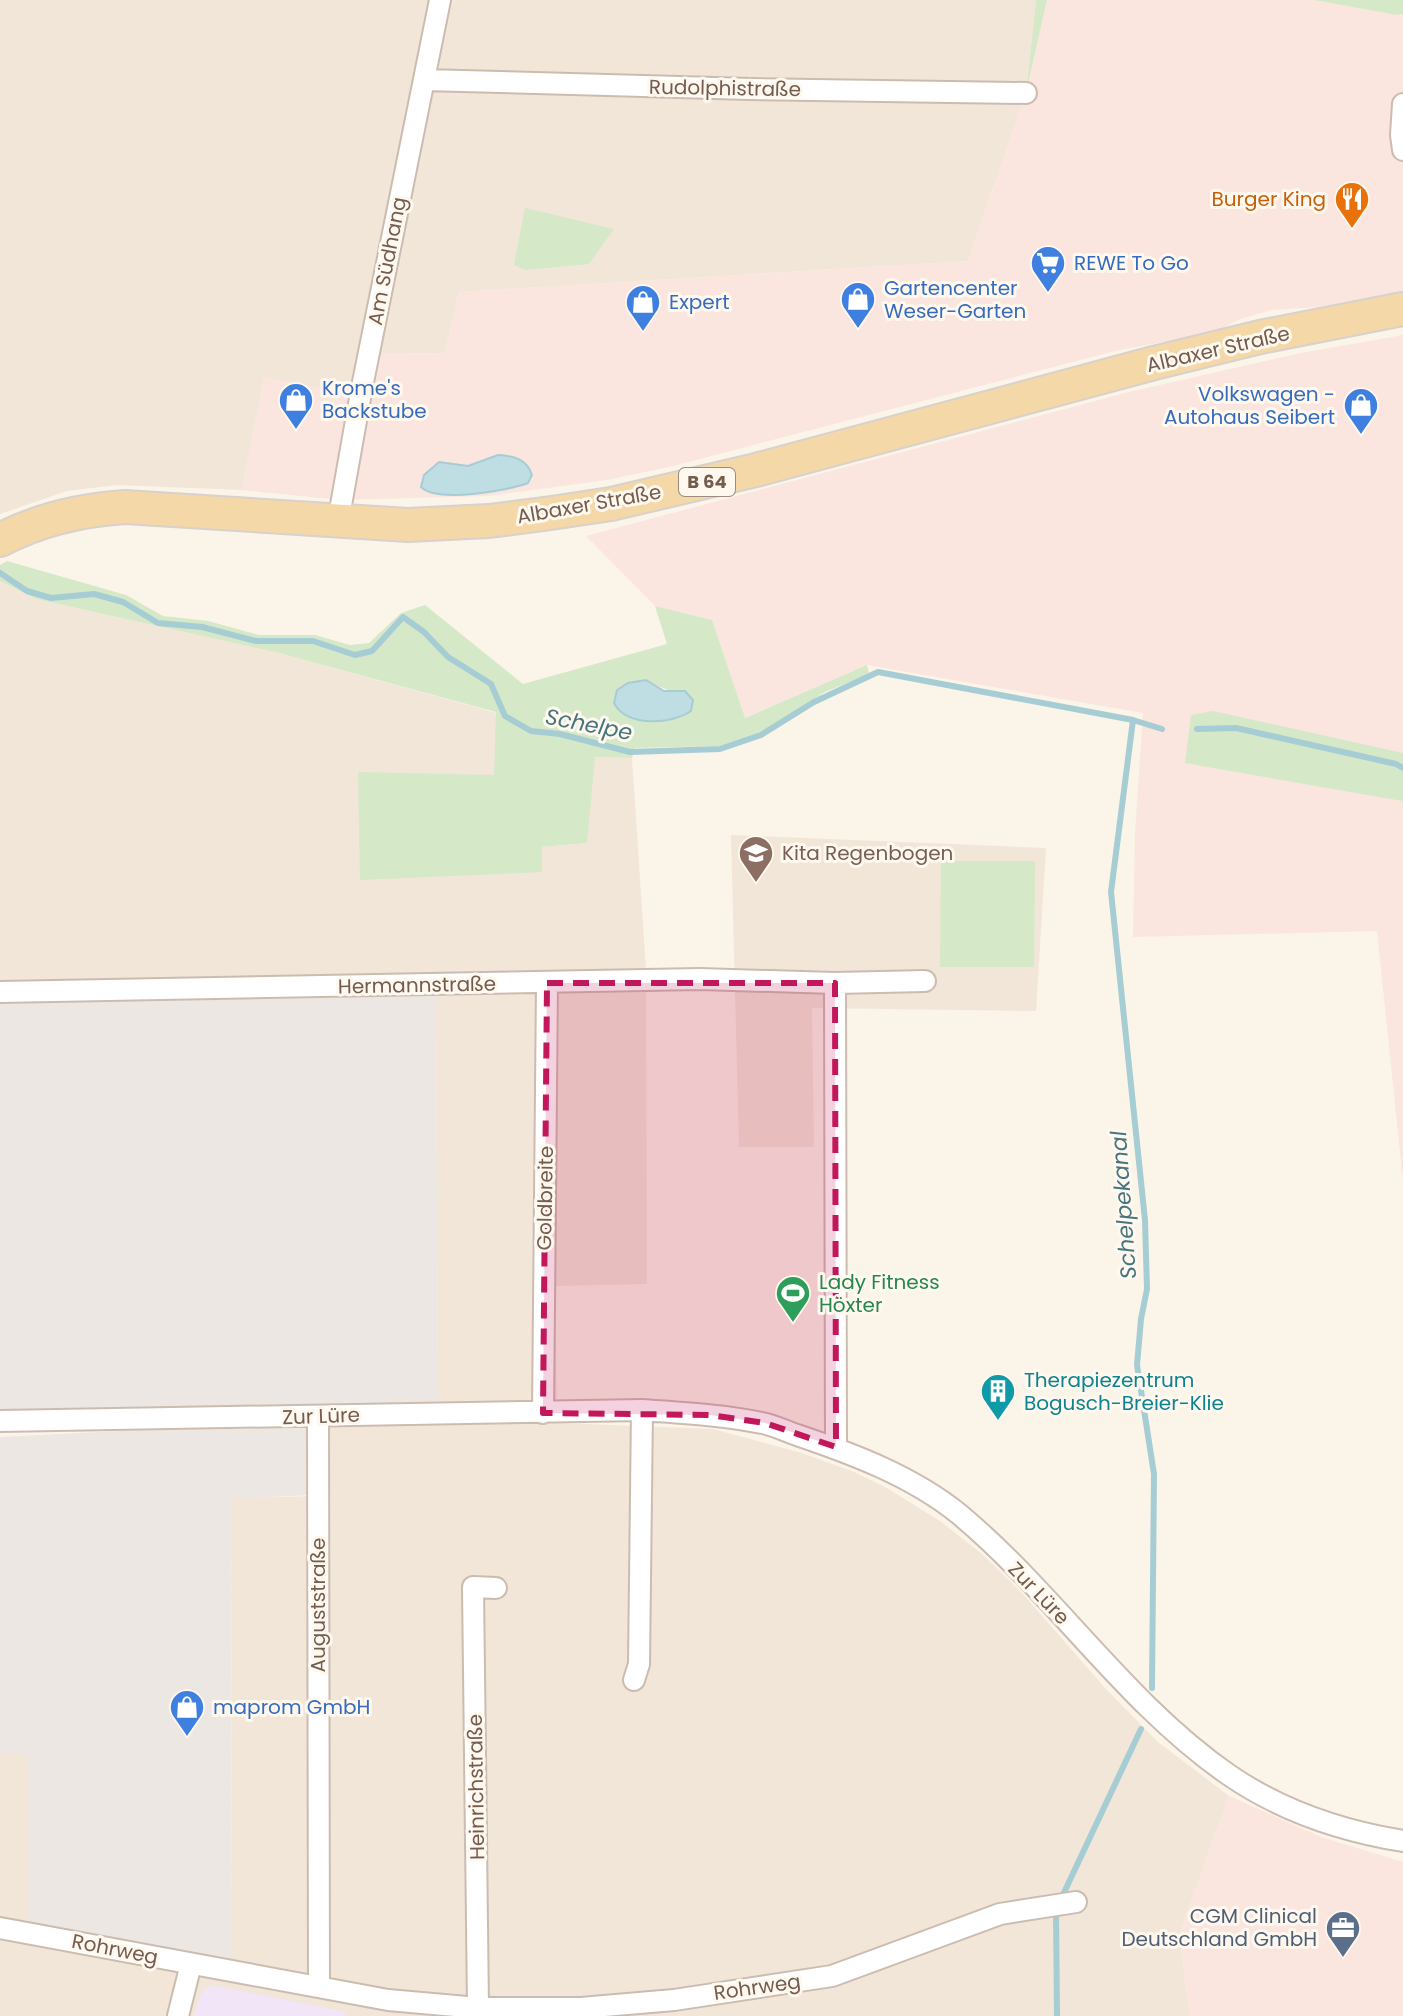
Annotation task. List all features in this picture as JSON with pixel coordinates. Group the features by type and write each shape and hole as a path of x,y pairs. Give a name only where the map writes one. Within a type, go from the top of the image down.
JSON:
{"main road":[{"name":"Albaxer Straße","path":"0,540 56,517 125,507 408,525 489,521 611,504 756,470 1154,363 1260,337 1403,309"}],"street":[{"name":"Am Südhang","path":"338,522 440,0"},
{"name":"Rudolphistraße","path":"424,80 1026,93"},
{"path":"1403,104 1403,150"},
{"name":"Hermannstraße","path":"0,992 700,979 835,983 925,981"},
{"name":"Goldbreite","path":"543,1413 547,983"},
{"path":"835,983 836,1447"},
{"path":"634,1680 639,1664 642,1410"},
{"name":"Zur Lüre","path":"0,1421 642,1410 765,1423 836,1447 877,1465 957,1513 1039,1592 1142,1699 1186,1741 1229,1775 1262,1795 1318,1820 1403,1841"},
{"name":"Auguststraße","path":"318,1416 319,1986"},
{"name":"Heinrichstraße","path":"478,2008 473,1587 496,1588"},
{"name":"Rohrweg","path":"0,1928 388,2000 478,2008 581,2008 659,2001 832,1976 1000,1914 1076,1902"},
{"path":"178,2016 191,1964"}],"highlighted area":[{"path":"547,983 835,983 836,1447 765,1423 710,1415 543,1413"}],"shaded area":[{"path":"0,0 1036,0 1026,93 968,261 459,292 445,353 367,351 358,395 264,378 242,490 117,485 67,491 0,514"},
{"path":"1047,0 1314,0 1403,14 1403,292 1319,307 1271,310 1238,320 1214,333 1119,350 673,466 607,480 487,496 339,500 242,490 264,378 357,395 367,351 445,353 459,292 968,261 1026,93"},
{"path":"1403,335 1403,1181 1377,931 1133,937 1135,833 1143,713 867,665 744,718 712,620 655,606 586,536 1129,392 1301,353"},
{"path":"0,581 36,599 279,653 497,713 494,775 542,847 587,843 594,757 632,758 646,970 647,1284 555,1286 557,1404 438,1402 436,993 0,1003"},
{"path":"731,835 1046,848 1036,1011 812,1008 814,1147 739,1147"},
{"path":"436,993 438,1402 0,1413 0,1003"},
{"path":"560,1423 713,1429 802,1453 885,1487 940,1521 982,1554 1023,1594 1105,1688 1158,1742 1229,1796 1179,1935 1190,2016 0,2016 0,1754 28,1754 29,1924 232,1961 231,1498 325,1496 326,1427"},
{"path":"310,1428 310,1495 231,1499 232,1962 28,1924 28,1754 0,1754 0,1437 141,1430"},
{"path":"1229,1796 1321,1837 1403,1862 1403,2016 1190,2016 1179,1935"},
{"path":"211,1985 346,2012 345,2016 194,2016 200,1996"}],"green space":[{"path":"1036,0 1047,0 1026,93"},
{"path":"1314,0 1403,0 1403,14 1397,15"},
{"path":"525,208 614,229 589,264 525,270 514,265"},
{"path":"7,561 126,595 163,616 208,621 259,635 315,635 350,645 369,643 401,613 425,605 523,684 667,644 655,606 712,620 745,718 867,665 869,674 825,692 762,732 722,746 635,748 632,758 595,757 587,843 542,847 542,872 360,880 358,772 494,775 496,712 279,653 36,599 0,581 0,565","holes":["655,685 693,699 691,711 682,717 652,720"]},
{"path":"1213,711 1403,753 1403,804 1402,801 1185,763 1191,715"},
{"path":"941,861 1035,861 1034,967 940,967"}],"water":[{"path":"498,455 523,462 532,475 528,483 489,492 456,495 429,492 421,487 424,475 439,462 468,466"},
{"path":"646,680 664,691 685,691 693,700 691,711 672,719 650,721 638,720 620,711 614,703 617,690 628,683"}],"waterway":[{"name":"Schelpe","path":"0,573 27,591 51,598 94,594 123,602 158,623 202,627 256,641 313,641 355,655 372,651 403,617 424,632 448,657 491,684 505,716 531,731 560,734 630,752 720,749 761,735 814,702 878,672 1133,720 1162,729"},
{"name":"Schelpekanal","path":"1133,720 1111,892 1145,1220 1147,1289 1137,1365 1154,1474 1152,1688"},
{"path":"1197,729 1236,728 1403,768"},
{"name":"Schelpekanal","path":"1061,1899 1141,1729"},
{"name":"Schelpekanal","path":"1056,1910 1057,2016"}],"place":[{"name":"Burger King","path":"1352,230"},
{"name":"REWE To Go","path":"1048,294"},
{"name":"Gartencenter Weser-Garten","path":"858,330"},
{"name":"Expert","path":"643,333"},
{"name":"Krome's Backstube","path":"296,431"},
{"name":"Volkswagen - Autohaus Seibert","path":"1361,436"},
{"name":"Kita Regenbogen","path":"756,884"},
{"name":"Lady Fitness Höxter","path":"793,1324"},
{"name":"Therapiezentrum Bogusch-Breier-Klie","path":"998,1422"},
{"name":"maprom GmbH","path":"187,1738"},
{"name":"CGM Clinical Deutschland GmbH","path":"1343,1959"}]}
